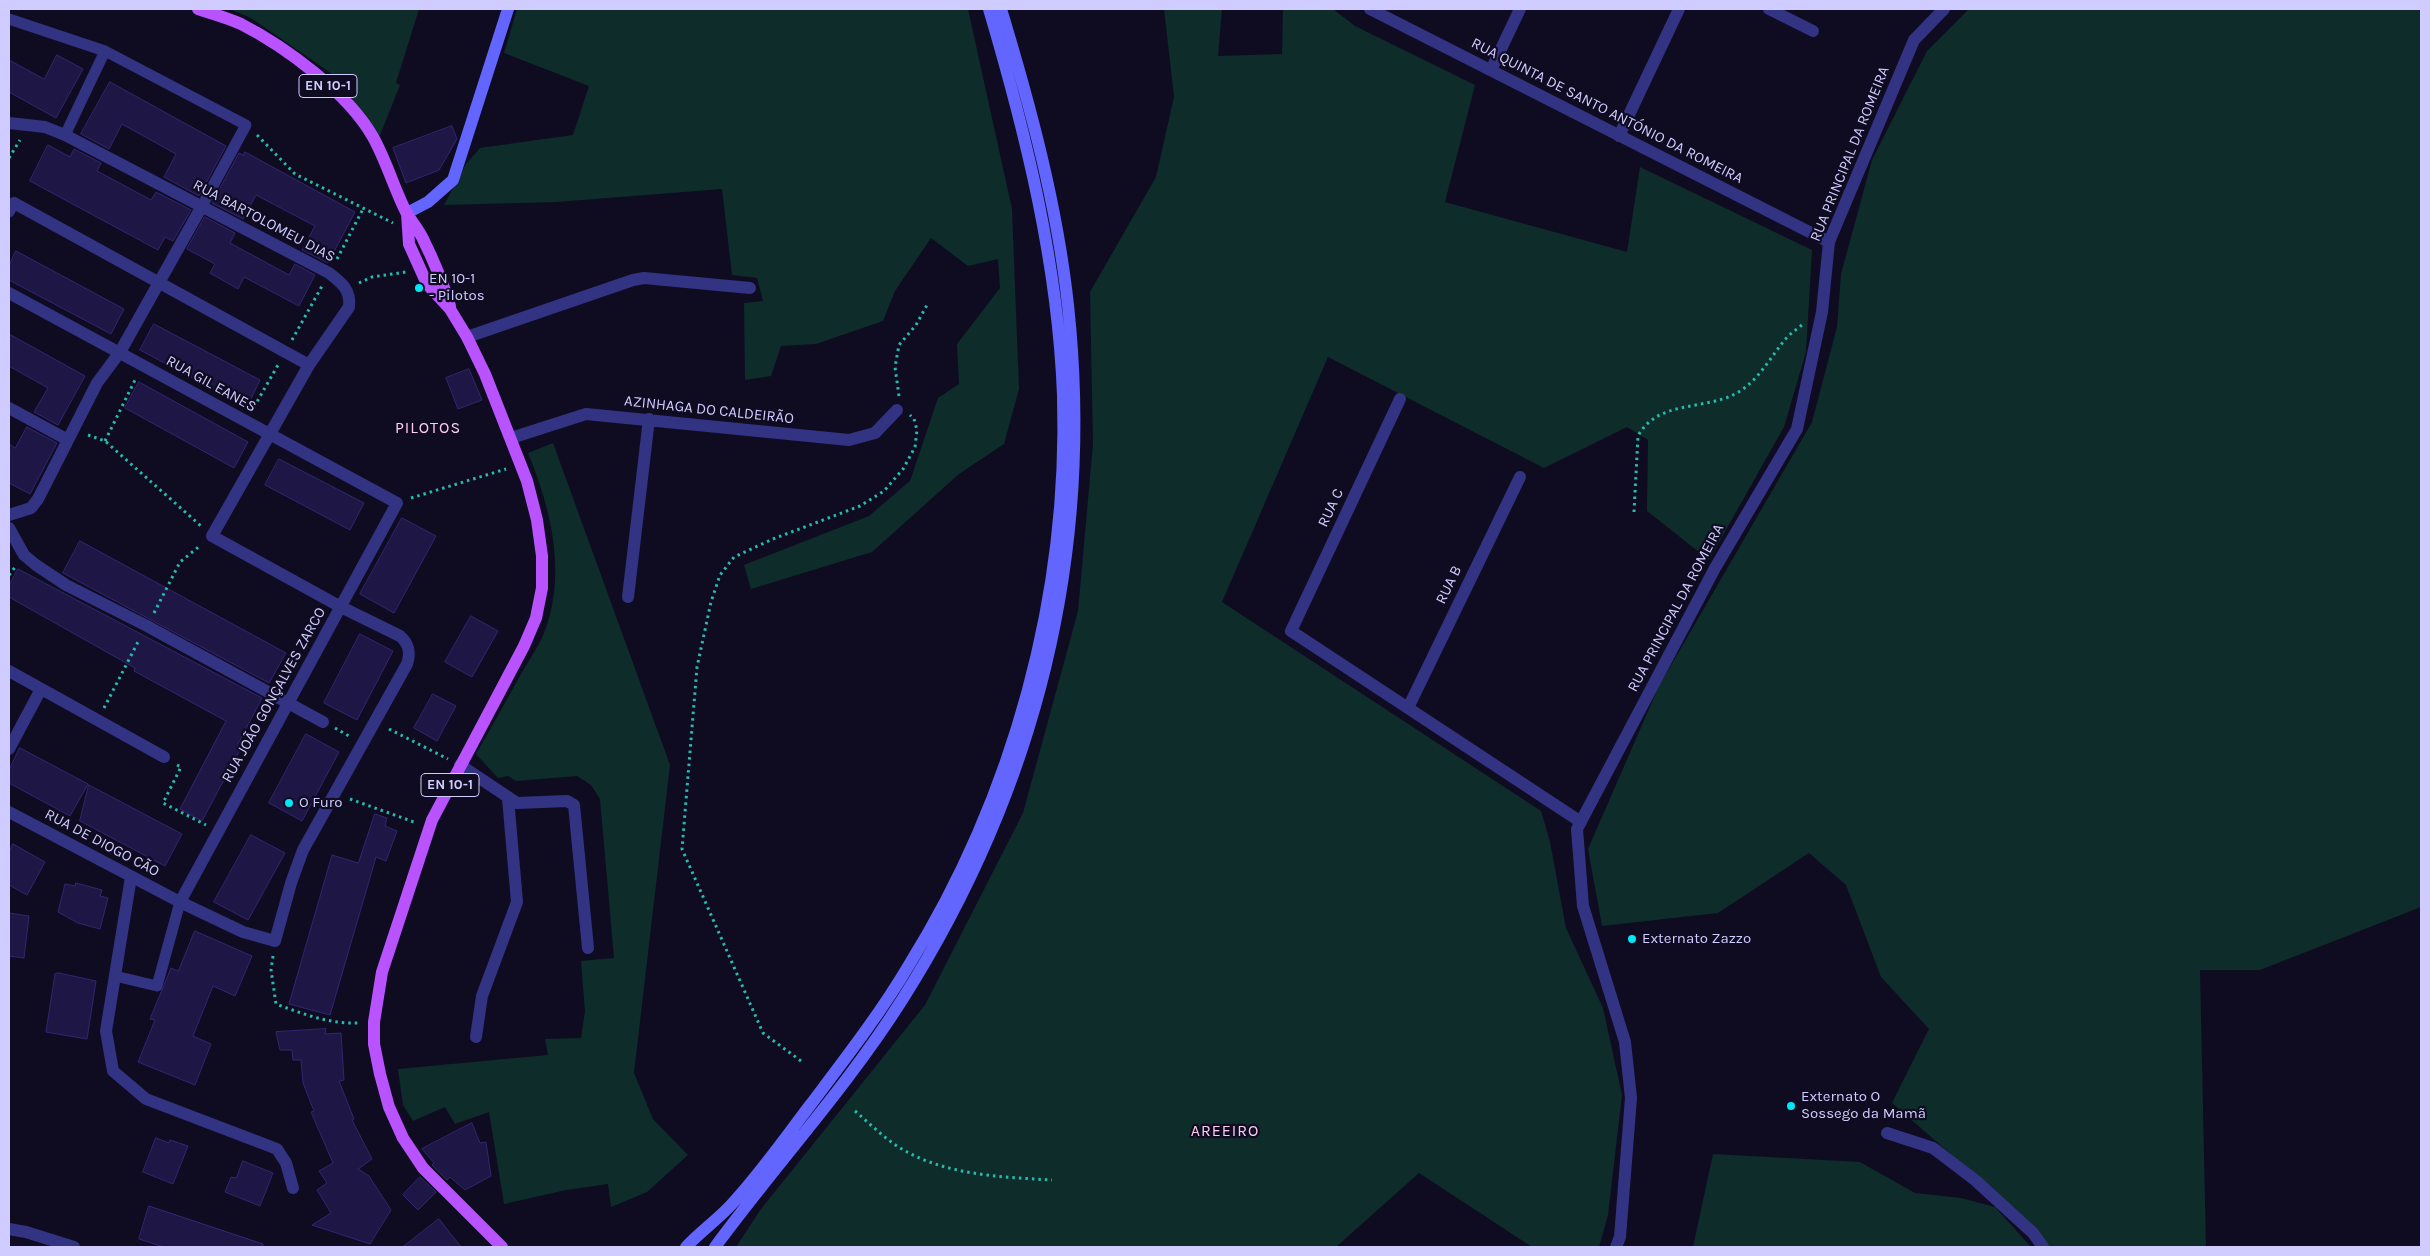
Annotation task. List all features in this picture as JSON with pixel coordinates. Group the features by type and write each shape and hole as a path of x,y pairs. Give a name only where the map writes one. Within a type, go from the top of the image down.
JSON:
{"main road":[{"name":"EN 10-1","path":"198,9 240,24 284,49 320,78 352,109 372,135 407,213 426,244 444,286 450,309 467,337 485,374 511,438 537,520 542,556 542,588 536,618 524,646 460,765 429,828 382,972 374,1022 374,1044 380,1074 389,1107 403,1138 422,1168 502,1247"},
{"path":"407,213 428,202 453,180 508,9"},
{"path":"686,1247 730,1206 756,1175 861,1039 910,964 956,881 981,826 1010,751 1029,689 1044,624 1056,544 1062,466 1062,395 1058,324 1037,193 989,9"},
{"path":"715,1247 851,1072 900,1003 930,955 961,899 1000,811 1030,728 1052,645 1068,553 1075,466 1074,384 1068,303 1051,202 1036,132 1001,9"}],"street":[{"name":"RUA QUINTA DE SANTO ANTÓNIO DA ROMEIRA","path":"1370,9 1828,242"},
{"path":"1491,70 1520,9"},
{"path":"1618,136 1679,9"},
{"path":"1769,9 1813,31"},
{"name":"RUA PRINCIPAL DA ROMEIRA","path":"1616,1247 1620,1237 1627,1170 1631,1098 1625,1042 1583,906 1577,829 1715,568 1797,429 1822,317 1828,242 1914,40 1944,9"},
{"name":"RUA BARTOLOMEU DIAS","path":"9,123 45,127 65,135 329,273 347,290"},
{"path":"9,515 31,508 38,500 97,383 120,352 202,206"},
{"path":"11,208 309,366"},
{"path":"467,337 633,280 644,278 750,288"},
{"path":"275,941 291,883 303,850 407,664 410,652 400,636 341,607 212,536 309,366 349,307 350,299 347,290"},
{"name":"RUA GIL EANES","path":"9,293 397,503"},
{"name":"RUA C","path":"1400,399 1291,631 1408,708"},
{"path":"9,408 70,435"},
{"name":"AZINHAGA DO CALDEIRÃO","path":"511,438 586,414 849,440 875,433 897,410"},
{"path":"628,597 649,419"},
{"name":"RUA B","path":"1408,708 1520,477"},
{"name":"RUA JOÃO GONÇALVES ZARCO","path":"180,902 397,503"},
{"path":"9,528 24,555 66,585 147,626 322,722"},
{"path":"9,671 164,757"},
{"path":"9,749 41,688"},
{"path":"1408,708 1581,822"},
{"path":"460,765 508,798 520,804 567,801 574,805 588,948"},
{"path":"476,1037 482,996 517,904 508,798"},
{"name":"RUA DE DIOGO CÃO","path":"9,812 180,902 243,932 275,941"},
{"path":"131,877 106,1031 113,1071 146,1099 277,1149 286,1163 293,1188"},
{"path":"1887,1133 1933,1148 1975,1180 2033,1233 2043,1247"},
{"path":"9,1229 26,1232 74,1247"}],"lane":[{"path":"9,19 105,51 246,125 202,206"},
{"path":"65,135 105,51"},
{"path":"115,976 158,986 180,902"}],"path":[{"path":"246,125 295,174 393,223 396,232"},
{"path":"246,421 363,208"},
{"path":"347,290 372,277 412,272"},
{"path":"802,1061 763,1033 682,849 698,667 714,593 720,575 734,558 773,539 860,506 884,490 903,469 915,447 916,430 914,419 907,410 897,410 899,392 896,367 899,345 916,325 928,305"},
{"path":"1634,512 1638,436 1644,426 1657,414 1734,395 1763,371 1784,341 1796,330 1803,324 1822,317"},
{"path":"105,441 143,365"},
{"path":"70,435 105,441 212,536 180,562 98,720"},
{"path":"397,503 520,464"},
{"path":"322,722 363,744"},
{"path":"375,722 460,765"},
{"path":"164,757 181,767 163,803 218,831"},
{"path":"335,794 429,828"},
{"path":"275,941 271,970 276,1004 316,1019 344,1024 374,1022"},
{"path":"855,1111 897,1146 937,1165 991,1177 1052,1180"}],"green space":[{"path":"230,9 419,9 396,83 400,85 379,138 335,76 251,18"},
{"path":"517,9 968,9 1012,209 1019,389 1004,444 959,474 872,552 751,589 744,565 869,516 910,481 938,398 959,384 957,344 1000,288 998,259 968,266 931,238 895,291 883,321 816,344 781,346 771,376 745,380 744,303 763,301 757,278 732,275 722,189 556,202 444,205 466,164 480,148 573,135 589,86 504,53"},
{"path":"1164,9 1222,9 1218,56 1282,54 1283,9 1333,9 1355,26 1475,85 1445,202 1627,252 1640,167 1812,250 1806,352 1784,427 1709,560 1647,511 1648,440 1627,427 1544,468 1328,357 1222,602 1541,811 1550,842 1566,928 1603,1008 1622,1095 1608,1215 1599,1247 1532,1247 1419,1173 1336,1247 736,1247 761,1209 925,1005 1023,813 1078,611 1093,444 1090,292 1156,177 1174,97"},
{"path":"1969,9 2421,9 2421,907 2260,970 2200,970 2206,1247 2047,1247 2031,1224 1892,1103 1929,1029 1881,977 1846,885 1809,853 1718,913 1602,926 1588,849 1659,686 1812,422 1837,327 1841,274 1872,160 1927,51"},
{"path":"553,443 670,765 634,1073 653,1119 688,1155 647,1192 611,1207 608,1184 566,1190 504,1204 489,1112 455,1124 445,1107 413,1121 403,1105 398,1069 548,1055 545,1039 581,1038 585,1011 581,961 614,958 600,799 591,785 577,776 516,781 508,776 498,778 476,754 540,642 550,615 554,592 554,545 544,498 528,453"},
{"path":"1713,1154 1860,1162 1915,1193 1961,1198 1995,1207 2031,1247 1693,1247"}],"building":[{"path":"57,55 83,69 56,118 9,92 9,60 44,79"},
{"path":"110,82 226,146 199,196 164,177 176,154 122,124 109,149 81,134"},
{"path":"452,126 457,139 439,170 406,183 393,148"},
{"path":"48,145 70,157 74,149 101,163 97,171 151,200 156,192 191,210 173,241 165,237 158,250 30,181"},
{"path":"245,152 355,212 328,263 302,250 315,226 256,195 243,219 212,203 239,153 243,155"},
{"path":"205,217 235,233 230,243 289,275 295,264 315,275 299,306 244,277 238,289 210,273 215,264 187,249"},
{"path":"16,251 124,309 111,334 9,280 9,266"},
{"path":"154,324 260,380 247,407 140,350"},
{"path":"9,334 85,376 58,425 34,412 48,388 9,366"},
{"path":"469,369 482,400 458,409 446,378"},
{"path":"139,382 248,442 234,468 125,408"},
{"path":"27,427 57,443 30,494 9,483 9,444 15,448"},
{"path":"279,459 364,503 350,530 265,485"},
{"path":"402,518 436,536 394,613 360,594"},
{"path":"80,541 286,653 269,683 63,573"},
{"path":"18,569 262,698 237,746 241,748 202,821 180,809 226,721 134,671 135,668 9,597 9,586"},
{"path":"471,616 498,631 472,677 445,662"},
{"path":"360,634 393,651 357,720 324,703"},
{"path":"433,694 456,706 437,741 414,728"},
{"path":"306,734 339,752 302,821 269,803"},
{"path":"20,748 88,784 70,816 9,783 9,770"},
{"path":"89,785 182,834 165,866 80,821"},
{"path":"375,814 387,818 385,826 397,831 386,861 376,857 330,1015 289,1004 332,855 358,863"},
{"path":"251,835 285,853 248,920 214,902"},
{"path":"13,844 45,862 27,895 9,885 9,853"},
{"path":"76,883 102,890 100,896 108,898 100,929 78,923 58,912 65,884 75,886"},
{"path":"9,913 29,916 24,958 9,956"},
{"path":"195,931 252,956 235,996 213,986 193,1036 211,1044 195,1085 138,1062 155,1020 150,1019 171,968 178,971"},
{"path":"59,973 96,981 87,1039 46,1032 55,974"},
{"path":"326,1029 325,1034 341,1033 344,1080 339,1081 354,1119 352,1120 372,1159 358,1169 369,1176 391,1210 370,1244 312,1225 331,1213 317,1190 327,1183 319,1171 333,1163 311,1112 314,1111 303,1083 301,1060 293,1060 292,1050 280,1050 276,1032"},
{"path":"472,1123 480,1143 486,1142 491,1176 465,1190 450,1177 447,1180 432,1165 434,1163 422,1149"},
{"path":"156,1138 169,1143 170,1140 188,1146 173,1184 143,1172"},
{"path":"243,1161 273,1173 260,1206 225,1192 231,1177 236,1178"},
{"path":"420,1177 436,1192 418,1210 403,1195"},
{"path":"149,1206 263,1244 263,1247 164,1247 139,1239"},
{"path":"439,1219 461,1247 403,1247"}],"place":[{"name":"EN 10-1 - Pilotos","path":"419,288"},
{"name":"O Furo","path":"289,803"},
{"name":"Externato Zazzo","path":"1632,939"},
{"name":"Externato O Sossego da Mamã","path":"1791,1106"}],"district":[{"name":"PILOTOS","path":"428,428"},
{"name":"AREEIRO","path":"1225,1131"}]}
